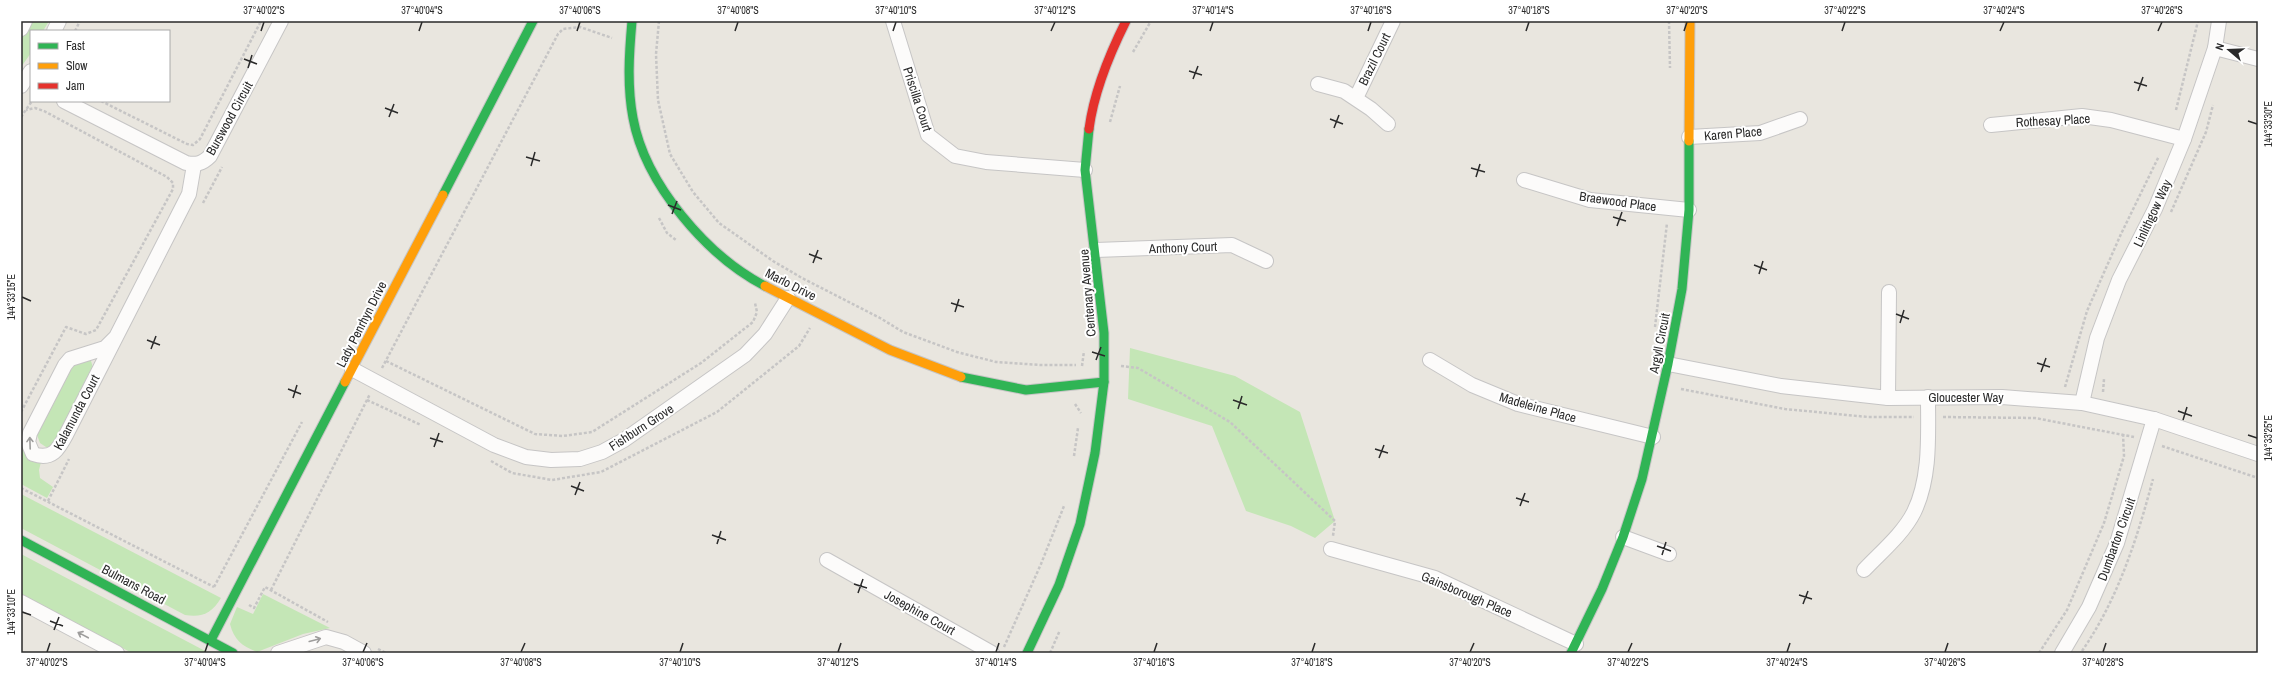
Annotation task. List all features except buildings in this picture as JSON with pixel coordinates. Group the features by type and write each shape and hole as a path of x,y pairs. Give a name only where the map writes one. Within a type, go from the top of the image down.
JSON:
{"street":[{"path":"21,29 25,21"},
{"path":"54,30 59,21"},
{"name":"Burswood Circuit","path":"66,102 178,159 194,164 204,162 210,156 281,21"},
{"name":"Lady Penrhyn Drive","path":"212,640 533,21"},
{"name":"Marlo Drive","path":"632,21 628,65 633,118 638,137 660,186 694,232 746,276 890,350 956,376 1026,390 1104,382"},
{"name":"Priscilla Court","path":"893,21 928,135 955,156 986,162 1086,170"},
{"name":"Centenary Avenue","path":"1026,653 1060,585 1080,524 1096,453 1104,382 1104,334 1096,250 1086,170 1092,105 1112,49 1126,21"},
{"name":"Brazil Court","path":"1356,98 1393,21"},
{"name":"Argyll Circuit","path":"1574,648 1602,589 1623,537 1642,479 1668,364 1682,289 1689,210 1690,21"},
{"name":"Linlithgow Way","path":"2082,403 2097,338 2117,287 2155,209 2184,139 2215,48 2219,21"},
{"path":"2215,48 2258,60"},
{"name":"Brazil Court","path":"1318,84 1344,91 1356,98 1388,124"},
{"name":"Rothesay Place","path":"1991,125 2082,116 2111,120 2184,139"},
{"name":"Karen Place","path":"1689,137 1760,133 1800,119"},
{"name":"Kalamunda Court","path":"115,338 105,348 70,359 65,365 30,433 28,442 33,454 47,457 54,454 59,448 189,194 194,164"},
{"name":"Braewood Place","path":"1524,180 1590,200 1689,210"},
{"name":"Anthony Court","path":"1096,250 1232,245 1266,261"},
{"path":"1888,398 1889,292"},
{"name":"Fishburn Grove","path":"352,369 494,445 526,457 551,460 580,459 602,452 624,440 745,356 765,334 788,298"},
{"name":"Madeleine Place","path":"1430,360 1472,386 1518,404 1652,437"},
{"name":"Gloucester Way","path":"1668,364 1781,386 1888,398 2002,397 2082,403 2154,419 2258,454"},
{"path":"1864,570 1901,531 1913,512 1922,492 1927,455 1928,397"},
{"name":"Dumbarton Circuit","path":"2062,653 2089,607 2117,543 2154,419"},
{"path":"1623,537 1670,554"},
{"name":"Bulmans Road","path":"21,540 212,640 233,653"},
{"name":"Gainsborough Place","path":"1330,548 1436,578 1574,648"},
{"name":"Josephine Court","path":"827,560 992,653"},
{"path":"21,602 117,653"},
{"path":"278,653 326,637 370,650"}],"path":[{"path":"76,30 80,21"},
{"path":"103,102 187,144 193,145 200,140 261,21"},
{"path":"659,21 656,54 658,100 670,154 694,192 719,223 773,261 802,278 880,318 903,332 957,352 996,362 1041,365 1082,365"},
{"path":"1669,21 1670,69"},
{"path":"2176,112 2198,21"},
{"path":"271,590 386,361 558,34 563,29 580,27 612,38"},
{"path":"612,46 613,33"},
{"path":"21,118 31,102"},
{"path":"21,412 66,327 86,334 96,330 172,189 173,183 167,177 153,169 44,111 35,108 26,110"},
{"path":"2061,401 2087,311 2168,135"},
{"path":"1654,334 1669,208"},
{"path":"657,214 667,233 679,243"},
{"path":"386,361 535,434 562,436 592,432 701,364 753,322 757,312 757,304 752,300"},
{"path":"484,458 512,472 552,480 601,472 717,412 799,346 813,324 808,324"},
{"path":"1104,365 1138,368 1230,422 1335,521 1330,548"},
{"path":"1680,389 1785,409 1868,417 2035,418 2123,434 2258,478"},
{"path":"367,400 424,426"},
{"path":"1070,403 1075,404 1081,412 1080,418"},
{"path":"1073,460 1079,424"},
{"path":"2039,653 2067,610 2104,523 2124,456 2123,434"},
{"path":"21,488 254,608 265,587 331,623"},
{"path":"1002,653 1041,564 1066,499"},
{"path":"370,650 386,653"}],"green space":[{"path":"31,21 49,21 44,30 30,30 30,54 21,67 21,39"},
{"path":"1130,348 1235,376 1300,412 1335,521 1315,538 1291,526 1246,511 1212,426 1128,399"},
{"path":"87,359 91,361 94,371 51,447 46,447 40,443 37,435 75,362"},
{"path":"21,443 41,462 39,470 40,478 53,487 47,498 21,484"},
{"path":"21,494 221,598 210,611 206,613 197,616 185,615 21,528"},
{"path":"21,554 209,653 132,653 21,595"},
{"path":"263,594 330,628 303,634 257,652 252,650 239,642 230,624 237,607 253,614"}],"traffic: fast":[{"path":"443,195 533,21"},
{"path":"632,21 629,70 631,106 640,143 651,168 665,192 682,216 701,237 743,273 765,286"},
{"path":"1027,653 1059,585 1080,524 1095,453 1104,382 1104,333 1085,170 1089,129"},
{"path":"1571,653 1602,589 1623,537 1642,479 1668,364 1682,289 1689,210 1689,141"},
{"path":"961,377 1026,390 1104,382"},
{"path":"211,640 345,382"},
{"path":"21,540 233,653"}],"traffic: slow":[{"path":"1689,141 1690,21"},
{"path":"345,382 443,195"},
{"path":"765,286 890,350 961,377"}],"traffic: jam":[{"path":"1089,129 1098,87 1126,21"}]}
